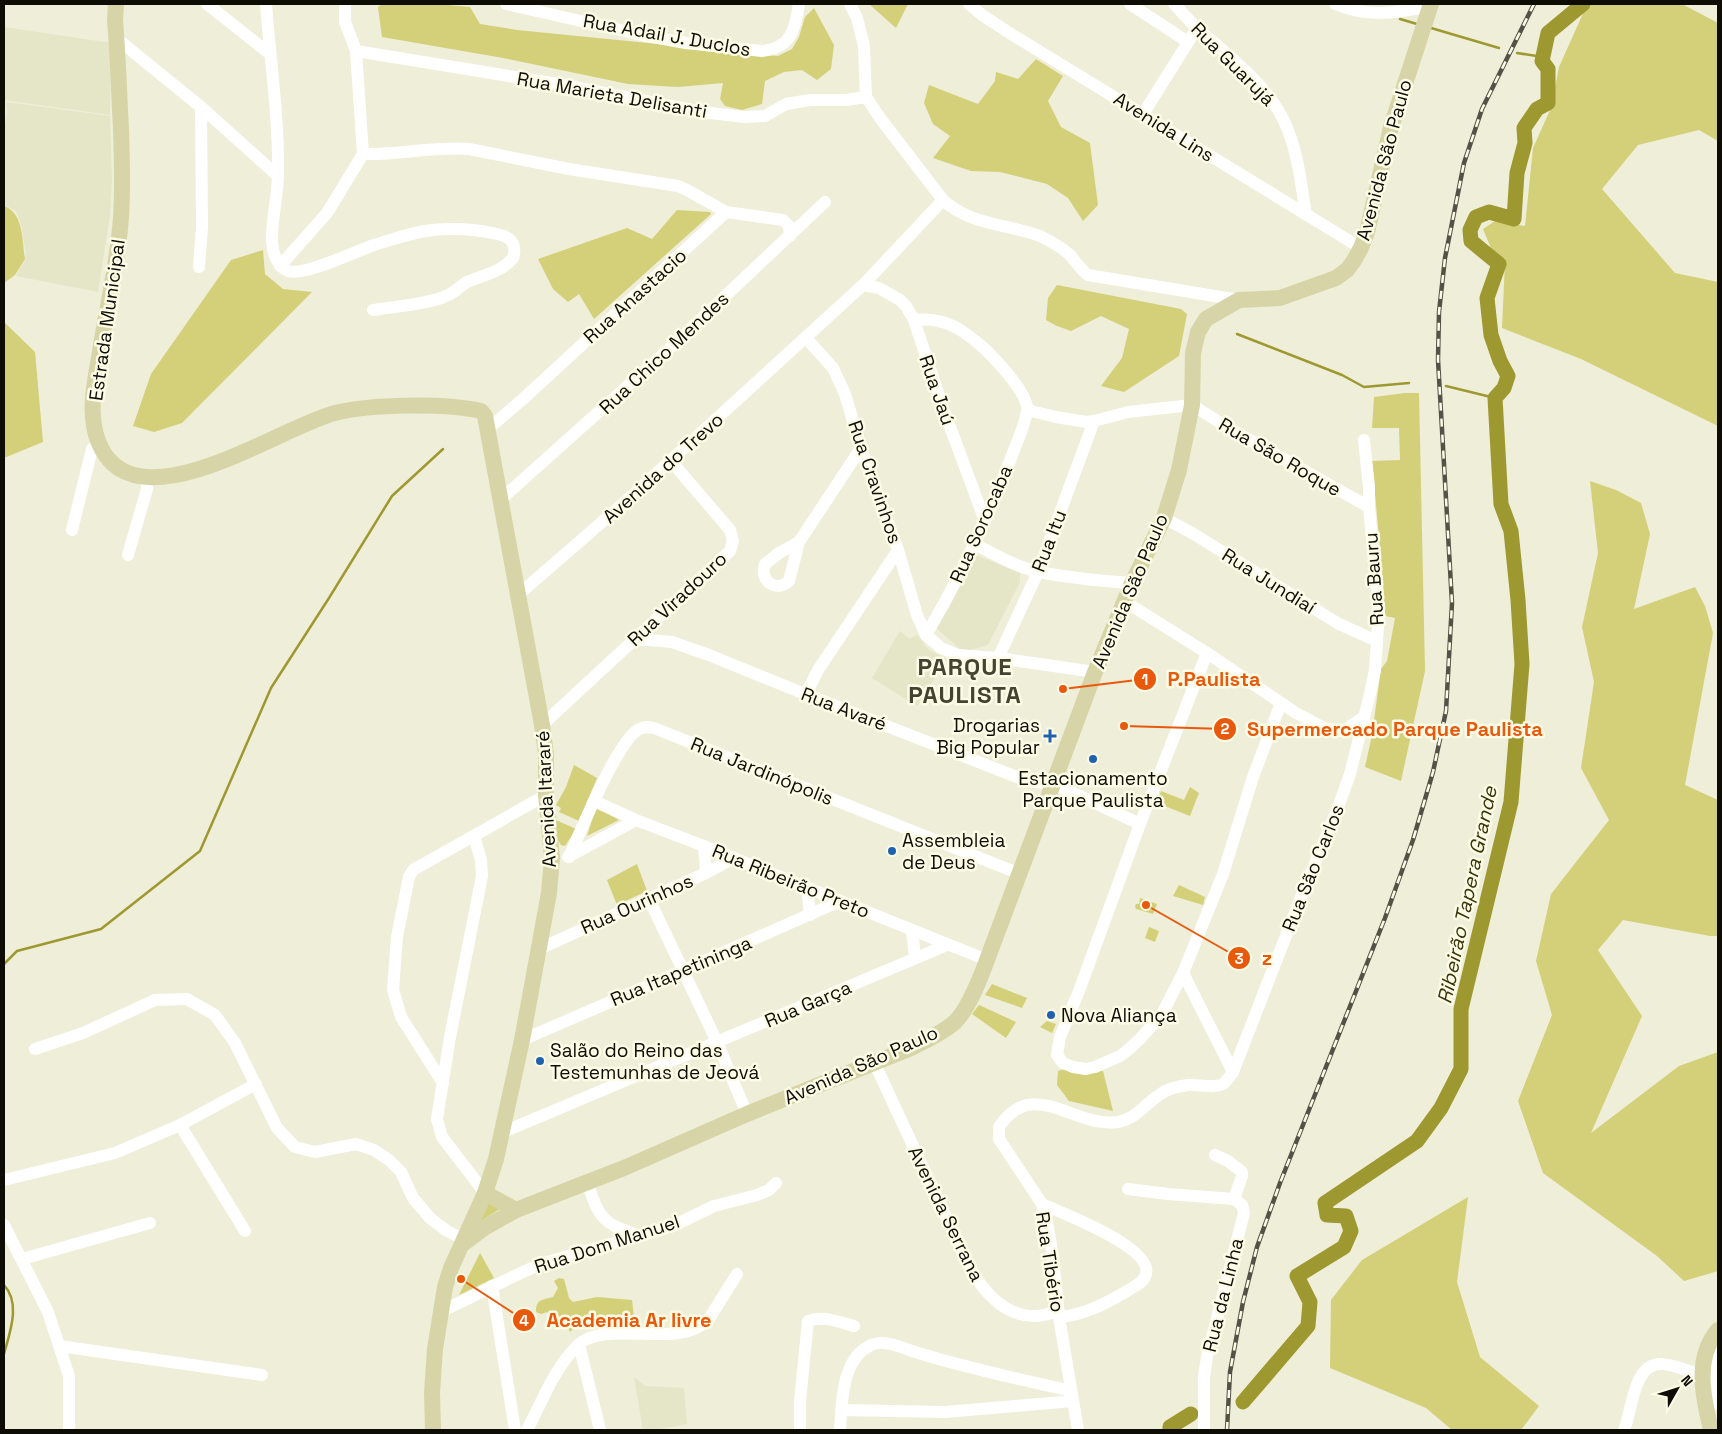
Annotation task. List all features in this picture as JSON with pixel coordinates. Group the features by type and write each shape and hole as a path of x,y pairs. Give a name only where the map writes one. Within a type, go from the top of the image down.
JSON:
{"main road":[{"name":"Estrada Municipal","path":"116,4 122,168 121,218 118,251 93,388 93,419 99,441 108,456 121,469 131,474 146,477 168,476 192,471 254,448 336,413 360,409 437,406 475,410"},
{"name":"Avenida São Paulo","path":"432,1430 432,1393 440,1312 451,1268 464,1241 516,1210 588,1183 684,1143 747,1114 911,1048 936,1035 955,1022 974,992 1095,672 1132,583 1164,518 1179,470 1192,405 1193,352 1198,332 1206,319 1239,300 1280,298 1336,278 1347,270 1361,248 1367,232 1391,127 1431,5"},
{"name":"Avenida Itararé","path":"464,1241 485,1193 503,1132 539,949 552,867 546,795 546,754 542,725 485,416 481,411 475,410"},
{"path":"485,1193 516,1210"},
{"path":"1711,1430 1702,1375 1706,1348 1718,1330"}],"street":[{"path":"207,4 270,54"},
{"path":"266,4 278,138 278,176 272,242 274,254 280,266 293,272 306,271 374,245 442,229 489,233 507,237 514,245 513,258 506,266 462,284 446,296 410,305 373,310"},
{"path":"280,266 319,225 363,154 356,51 345,22 345,4"},
{"name":"Rua Adail J. Duclos","path":"506,4 642,35 762,51 773,50 785,44 796,21 799,4"},
{"path":"850,4 857,18 864,46 866,97 942,200 953,209 993,225 1041,237 1062,248 1070,255 1080,269 1088,275 1239,300"},
{"name":"Avenida Lins","path":"969,4 1011,34 1361,248"},
{"path":"1130,4 1188,42"},
{"name":"Rua Guarujá","path":"1174,4 1232,58 1262,90 1279,112 1289,132 1301,182 1306,215"},
{"path":"1335,4 1356,11 1382,14 1431,5"},
{"path":"1143,114 1198,28"},
{"path":"116,38 202,107 278,176"},
{"name":"Rua Marieta Delisanti","path":"356,51 568,86 702,112 744,117 765,116 786,104 810,100 846,100 866,97"},
{"path":"199,267 202,227 202,107"},
{"path":"363,154 390,154 454,148 469,149 569,169 678,186 726,212 783,220 789,226 790,236"},
{"name":"Avenida do Trevo","path":"518,595 618,509 864,285 942,200"},
{"name":"Rua Chico Mendes","path":"500,501 670,348 825,202"},
{"name":"Rua Anastacio","path":"487,430 726,212"},
{"name":"Rua Jaú","path":"864,285 879,288 900,300 914,320 943,408 985,521"},
{"path":"914,320 935,319 946,322 972,338 987,351 1012,379 1023,396 1027,410 1086,422 1128,412 1192,405"},
{"name":"Rua Cravinhos","path":"806,338 833,368 846,394 861,448 898,550 917,615 926,635"},
{"name":"Rua São Roque","path":"1192,405 1232,430 1369,507"},
{"name":"Rua Sorocaba","path":"926,635 952,590 975,544 1010,460 1027,410"},
{"name":"Rua Itu","path":"998,658 1038,572 1094,421"},
{"name":"Rua Bauru","path":"1364,440 1379,612 1375,670 1364,717"},
{"path":"72,530 92,449 99,441"},
{"path":"799,542 861,448"},
{"name":"Rua Viradouro","path":"542,725 730,551 733,536 671,461"},
{"path":"128,555 147,489 146,477"},
{"name":"Rua Jundiaí","path":"1164,518 1192,533 1339,624 1377,641"},
{"path":"975,544 1006,560 1038,572 1101,581 1132,583"},
{"path":"806,694 818,670 898,550"},
{"path":"1124,601 1312,722 1326,729 1343,731 1364,717"},
{"path":"926,635 941,648 958,655 998,658 1095,672"},
{"name":"Rua Avaré","path":"633,640 660,640 681,644 1027,781 1054,784 1140,824"},
{"path":"1207,653 1140,824 1060,1038 1057,1055 1060,1060 1068,1065 1078,1068 1095,1067 1120,1056 1130,1049 1162,1014 1183,973 1223,874 1253,776 1281,702"},
{"name":"Rua São Carlos","path":"1233,1072 1337,810 1350,774 1364,717"},
{"name":"Rua Jardinópolis","path":"569,857 594,801 627,741 636,732 647,727 654,728 1020,874"},
{"path":"443,1083 401,1017 393,990 397,937 409,877 413,870 546,795"},
{"name":"Rua Ribeirão Preto","path":"594,801 636,820 987,960"},
{"path":"552,867 636,820"},
{"path":"474,836 482,860 482,876 450,1037 437,1119 442,1137 485,1193"},
{"path":"704,846 706,873"},
{"name":"Rua Ourinhos","path":"539,949 706,873 734,858"},
{"path":"807,888 810,915"},
{"path":"650,899 717,1042 747,1114"},
{"name":"Rua Itapetininga","path":"522,1040 840,901"},
{"path":"912,930 915,958"},
{"name":"Rua Garça","path":"503,1132 947,945"},
{"path":"1183,973 1233,1072"},
{"path":"35,1049 83,1033 155,1000 187,999 215,1015 235,1043 277,1128 295,1147 315,1152 356,1144 374,1150 389,1160 401,1172 414,1198 430,1218 464,1241"},
{"name":"Avenida Serrana","path":"874,1062 968,1264 983,1289 996,1301 1019,1314 1036,1316 1086,1312 1120,1295 1143,1280 1146,1272 1144,1262 1127,1245 1042,1204"},
{"name":"Rua Tibério","path":"1078,1430 1059,1314 1050,1233 1042,1204 1000,1139 999,1127 1012,1111 1030,1104 1054,1107 1101,1122 1118,1122 1132,1117 1165,1091 1189,1085 1218,1085 1226,1082 1233,1072"},
{"path":"4,1180 115,1153 180,1125 256,1084"},
{"path":"180,1125 245,1231"},
{"path":"1128,1189 1234,1199 1242,1172 1228,1161 1215,1155"},
{"path":"588,1183 598,1211 604,1219 616,1228 641,1236"},
{"name":"Rua Dom Manuel","path":"440,1312 544,1263 672,1226 714,1206 758,1195 769,1190 776,1183"},
{"name":"Rua da Linha","path":"1204,1430 1207,1357 1244,1213 1242,1206 1234,1199"},
{"path":"22,1259 150,1223"},
{"path":"4,1225 48,1312 69,1376 69,1430"},
{"path":"527,1430 556,1373 579,1344 600,1336 630,1333 680,1333 694,1330 703,1326 709,1320 737,1274"},
{"path":"492,1286 515,1430"},
{"path":"800,1430 800,1401 808,1321 822,1318 854,1326"},
{"path":"1718,1330 1714,1368 1718,1404"},
{"path":"840,1430 842,1393 853,1362 872,1344 883,1343 1072,1396"},
{"path":"579,1344 600,1430"},
{"path":"59,1346 262,1375"},
{"path":"1624,1430 1637,1384 1643,1373 1650,1367 1660,1364 1667,1365 1702,1375"},
{"path":"842,1410 945,1412 1072,1396"}],"shaded area":[{"path":"382,4 437,4 470,7 480,24 517,30 778,56 792,49 799,37 805,17 814,8 834,45 831,69 817,80 802,70 784,72 765,81 762,104 742,110 725,106 720,99 723,83 678,87 628,84 503,58 382,37 378,7"},
{"path":"869,4 908,4 896,28"},
{"path":"1589,4 1682,4 1718,23 1718,141 1699,130 1638,145 1602,189 1675,273 1718,282 1718,426 1581,359 1502,328 1505,262 1493,253 1483,229 1495,221 1525,226 1533,148 1551,108 1559,67"},
{"path":"4,27 111,43 110,115 4,100"},
{"path":"1036,59 1063,76 1048,101 1061,127 1090,143 1098,205 1083,221 1068,198 1047,184 1000,172 971,171 933,158 950,136 933,124 924,103 929,85 978,104 995,81 996,72 1018,79"},
{"path":"6,102 110,116 112,181 110,215 98,292 16,276 25,260 26,254 21,224 16,211 4,205"},
{"path":"4,206 11,210 19,221 25,259 15,275 4,283"},
{"path":"677,210 710,212 711,214 594,319 579,294 568,302 553,289 538,259 627,228 652,239"},
{"path":"263,250 265,274 283,289 312,292 182,423 154,432 133,426 151,374 231,260"},
{"path":"1057,285 1181,309 1187,314 1179,356 1124,392 1101,386 1122,358 1129,329 1101,316 1071,331 1046,320 1048,298"},
{"path":"4,322 35,352 43,442 4,458"},
{"path":"1419,393 1425,671 1401,781 1365,767 1372,735 1381,669 1387,661 1395,618 1385,616 1372,461 1400,460 1399,428 1372,428 1374,397"},
{"path":"1590,481 1616,490 1641,503 1650,534 1634,609 1695,587 1705,606 1713,633 1685,785 1718,800 1718,936 1623,920 1598,950 1642,1016 1591,1133 1679,1066 1718,1052 1718,1271 1684,1281 1657,1256 1543,1173 1518,1101 1552,1015 1536,961 1551,894 1609,820 1581,768 1594,682 1582,627 1598,553"},
{"path":"976,555 1020,573 1020,582 988,645 966,651 960,649 936,628"},
{"path":"900,631 909,639 917,635 929,650 947,659 917,706 872,678"},
{"path":"574,765 597,778 579,821 559,812 561,808 556,805 566,787"},
{"path":"1190,787 1199,793 1190,816 1157,803 1161,791 1184,800"},
{"path":"596,807 619,820 587,836"},
{"path":"556,820 576,829 565,846 561,845 557,839"},
{"path":"637,864 647,891 617,905 607,880"},
{"path":"1179,885 1205,897 1203,905 1173,896"},
{"path":"1140,898 1157,904 1153,914 1136,909 1135,906 1139,904"},
{"path":"1149,927 1159,931 1155,942 1145,938"},
{"path":"992,984 1027,998 1022,1008 985,995"},
{"path":"979,1005 1016,1022 1006,1038 972,1014"},
{"path":"1047,1021 1056,1024 1052,1033 1040,1027"},
{"path":"1065,1069 1103,1071 1113,1111 1069,1101 1057,1085 1058,1071"},
{"path":"1468,1197 1457,1282 1480,1357 1539,1406 1521,1430 1452,1430 1426,1408 1330,1368 1331,1300 1362,1260"},
{"path":"485,1199 503,1207 479,1222"},
{"path":"480,1253 494,1278 459,1295"},
{"path":"559,1278 564,1279 569,1298 573,1302 597,1297 632,1300 634,1318 590,1322 570,1332 567,1325 569,1315 553,1319 547,1312 541,1314 536,1312 538,1302 553,1297 558,1288 554,1281"},
{"path":"634,1377 645,1386 684,1388 687,1424 655,1430 643,1430"}],"waterway":[{"name":"Ribeirão Tapera Grande","path":"1243,1402 1308,1326 1310,1302 1297,1276 1344,1247 1351,1231 1346,1216 1327,1215 1325,1203 1417,1141 1441,1108 1461,1069 1461,1009 1511,802 1522,664 1511,531 1501,504 1495,398 1504,388 1508,376 1500,361 1491,335 1487,298 1499,264 1471,241 1470,230 1476,217 1489,212 1514,219 1517,173 1525,143 1524,128 1537,109 1548,103 1548,69 1542,61 1548,33 1583,4"},
{"path":"1400,19 1417,24"},
{"path":"1431,28 1499,48"},
{"path":"1517,53 1543,57"},
{"path":"1237,334 1342,375 1364,387 1409,383"},
{"path":"1446,386 1495,398"},
{"path":"4,964 17,951 101,929 200,851 271,688 392,496 443,449"},
{"path":"4,1285 9,1292 13,1309 13,1318 4,1354"},
{"name":"Ribeirão Tapera Grande","path":"1170,1430 1170,1427 1191,1414"}],"railway":[{"path":"1227,1430 1230,1372 1243,1302 1257,1247 1280,1183 1385,918 1413,840 1433,772 1446,711 1452,603 1438,360 1439,312 1445,258 1464,163 1482,109 1534,4"}],"place":[{"name":"P.Paulista","path":"1063,689"},
{"name":"Supermercado Parque Paulista","path":"1124,726"},
{"name":"Drogarias Big Popular","path":"1050,736"},
{"name":"Estacionamento Parque Paulista","path":"1093,759"},
{"name":"Assembleia de Deus","path":"892,851"},
{"name":"z","path":"1146,905"},
{"name":"Nova Aliança","path":"1051,1015"},
{"name":"Salão do Reino das Testemunhas de Jeová","path":"540,1061"},
{"name":"Academia Ar livre","path":"461,1279"}],"district":[{"name":"PARQUE PAULISTA","path":"965,680"}]}
